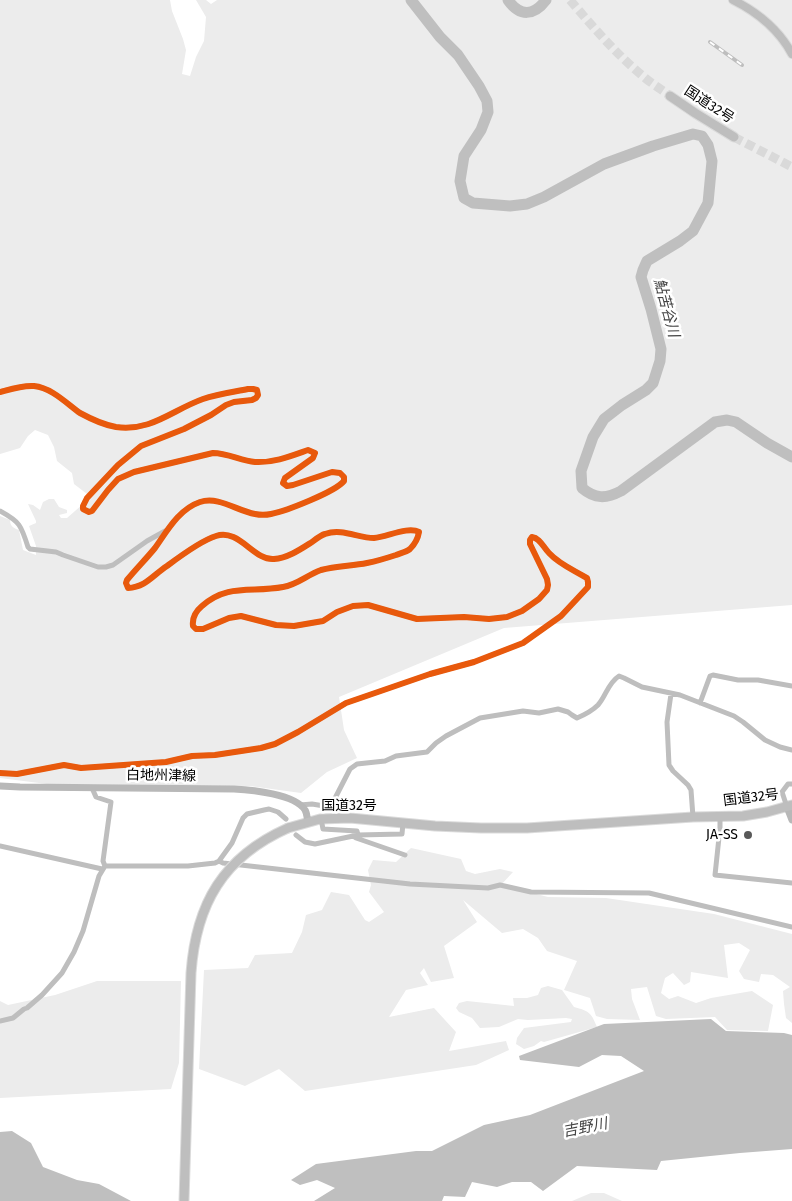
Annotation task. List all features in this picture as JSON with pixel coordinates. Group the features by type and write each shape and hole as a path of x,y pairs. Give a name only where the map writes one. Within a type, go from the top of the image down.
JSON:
{"highway":[{"name":"国道32号","path":"670,96 731,136"},
{"name":"国道32号","path":"184,1201 192,952 199,924 206,905 225,874 251,849 287,824 322,819 350,818 435,826 527,828 694,816 743,816 790,806"}],"main road":[{"path":"735,1 761,18 778,33 792,54"},
{"name":"白地州津線","path":"0,786 254,790 274,794 300,804"},
{"path":"300,804 306,810 308,822"},
{"path":"790,806 792,820"}],"street":[{"path":"0,392 33,386 46,389 82,414 116,427 131,427 146,425 204,398 248,389 257,390 258,395 252,400 226,405 184,429 136,450 118,465 86,498 83,506 89,512 92,511 118,479 134,472 213,453 221,453 254,462 275,461 308,450 315,453 313,458 285,478 283,483 287,486 293,485 332,472 340,473 344,477 341,485 287,509 269,514 256,514 210,500 199,502 176,519 154,549 127,580 128,588 143,585 166,566 203,542 225,534 236,538 263,557 272,560 287,556 324,534 345,532 361,537 373,538 414,529 419,532 410,549 388,558 328,568 318,571 293,585 270,589 224,592 213,597 201,607 192,620 192,626 196,629 203,629 229,618 241,616 276,625 294,626 323,621 337,612 353,606 368,605 417,619 464,617 490,620 507,617 522,611 539,599 547,590 547,579 530,544 532,537 538,538 556,560 565,567 587,578 588,582 588,587 561,616 523,643 474,662 430,674 346,703 275,744 245,751 192,756 166,762 81,768 64,765 16,774 0,773"},
{"path":"0,511 14,518 19,523 30,549 56,552 63,556 106,567 113,565 147,541 168,530"},
{"path":"700,703 710,676 713,675 738,680 758,680 792,686"},
{"path":"300,804 331,806 350,769 357,764 385,761 396,756 427,752 446,736 480,718 523,712 539,713 558,710 568,712 578,718 598,705 613,680 619,676 642,687 680,695 734,716 765,740 792,750"},
{"path":"671,694 667,722 669,764 691,790 694,816"},
{"path":"790,806 782,792 788,784 792,784"},
{"path":"0,1021 12,1018 42,995 62,973 83,931 104,868 103,861 111,802 96,798 92,788"},
{"path":"0,846 104,868 188,866 219,861 232,843 243,818 247,814 274,810 278,812 287,824"},
{"path":"720,816 715,875 792,883"},
{"path":"322,819 323,829 357,832 356,838 405,855"},
{"path":"296,835 305,842 321,844 356,835 402,834 403,822"},
{"path":"219,861 223,863 410,884 488,888 500,885 531,892 649,893 792,927"}],"shaded area":[{"path":"0,0 170,0 186,50 182,74 190,76 204,41 206,17 196,0 206,0 211,4 217,0 792,0 792,605 504,628 339,697 344,730 357,758 327,772 301,793 250,786 47,784 0,778 0,516 10,520 12,526 19,530 23,550 36,555 36,546 29,526 36,523 36,521 28,504 40,510 43,502 54,499 59,507 67,510 67,513 59,515 61,518 67,518 91,497 74,484 72,473 57,461 54,447 48,435 35,430 28,436 20,448 0,454"},
{"path":"411,848 461,859 466,871 475,874 500,869 513,872 501,885 548,897 606,898 714,914 792,934 792,1023 786,1018 783,991 790,987 773,975 761,974 759,982 744,979 739,971 750,950 739,943 724,945 728,978 691,972 690,982 684,985 673,973 665,978 661,993 669,999 678,996 696,1003 711,998 752,991 773,1005 768,1031 727,1030 715,1017 666,1019 656,1016 647,987 631,989 632,999 640,1020 607,1019 596,1016 590,998 564,990 577,961 547,951 538,938 523,929 502,933 463,900 477,922 444,946 454,978 431,982 424,968 420,973 428,985 406,990 389,1017 434,1008 456,1032 449,1051 506,1041 509,1050 476,1065 305,1091 279,1069 245,1086 199,1069 204,970 248,968 255,955 292,953 302,932 306,915 322,910 331,892 349,895 365,920 369,922 384,912 369,892 371,885 368,870 373,860 396,862"},
{"path":"97,981 181,981 179,1063 171,1089 0,1098 0,1001 8,1005 55,995"},
{"path":"548,986 562,990 574,1007 591,1015 597,1027 544,1042 541,1041 534,1046 524,1049 516,1044 517,1038 524,1028 571,1022 572,1019 518,1019 499,1027 480,1028 472,1018 459,1012 456,1008 459,1003 467,1001 514,1006 513,998 527,998 538,995 541,988"},
{"path":"591,1193 604,1193 622,1201 572,1201"}],"water":[{"name":"吉野川","path":"711,1019 726,1031 784,1033 792,1035 792,1149 661,1161 657,1170 577,1166 543,1191 531,1182 512,1182 497,1187 472,1182 465,1197 444,1196 442,1201 314,1201 335,1188 317,1180 300,1185 291,1180 316,1164 416,1151 432,1151 484,1125 530,1115 644,1071 621,1056 602,1055 579,1067 520,1060 519,1056 604,1024"},
{"path":"12,1131 31,1143 43,1167 77,1180 99,1184 131,1201 0,1201 0,1132"}],"waterway":[{"name":"鮎苦谷川","path":"411,0 440,37 458,55 487,101 488,112 481,130 464,156 460,181 464,198 473,203 510,206 527,204 544,197 604,164 693,134 702,136 708,145 712,161 708,203 693,231 647,261 641,277 661,349 660,361 653,383 604,419 593,437 581,471 582,488 591,494 601,497 616,494 715,422 727,420 736,422 792,457"},
{"name":"鮎苦谷川","path":"508,0 522,12 532,12 546,0"}],"tunnel":[{"path":"570,0 624,59 647,80 670,96"},
{"path":"734,137 792,167"}],"railway":[{"path":"710,42 742,65"}],"cycle path":[{"path":"0,392 26,386 41,387 93,420 111,426 129,428 151,423 208,397 248,389 257,390 258,395 252,400 226,405 184,429 141,446 118,465 87,498 83,509 89,512 92,511 118,479 134,472 213,453 262,462 282,459 308,450 315,453 313,458 285,478 283,483 287,486 293,485 332,472 340,473 344,477 344,481 331,490 298,505 271,514 255,514 214,501 200,502 193,505 174,521 155,548 127,580 128,588 145,583 191,549 216,536 232,536 260,555 274,559 289,555 322,535 331,532 374,538 409,530 419,532 416,541 405,552 367,563 321,570 288,586 272,589 231,591 221,594 198,610 193,620 193,626 196,629 203,629 229,618 241,616 276,625 294,626 323,621 337,612 353,606 368,605 417,619 464,617 489,619 507,617 522,611 539,599 547,590 547,579 530,544 532,537 539,541 558,561 587,578 588,582 588,587 561,616 523,643 474,662 430,674 346,703 275,744 215,755 192,756 166,762 81,768 64,765 17,774 0,773"}],"place":[{"name":"JA-SS","path":"748,835"}]}
